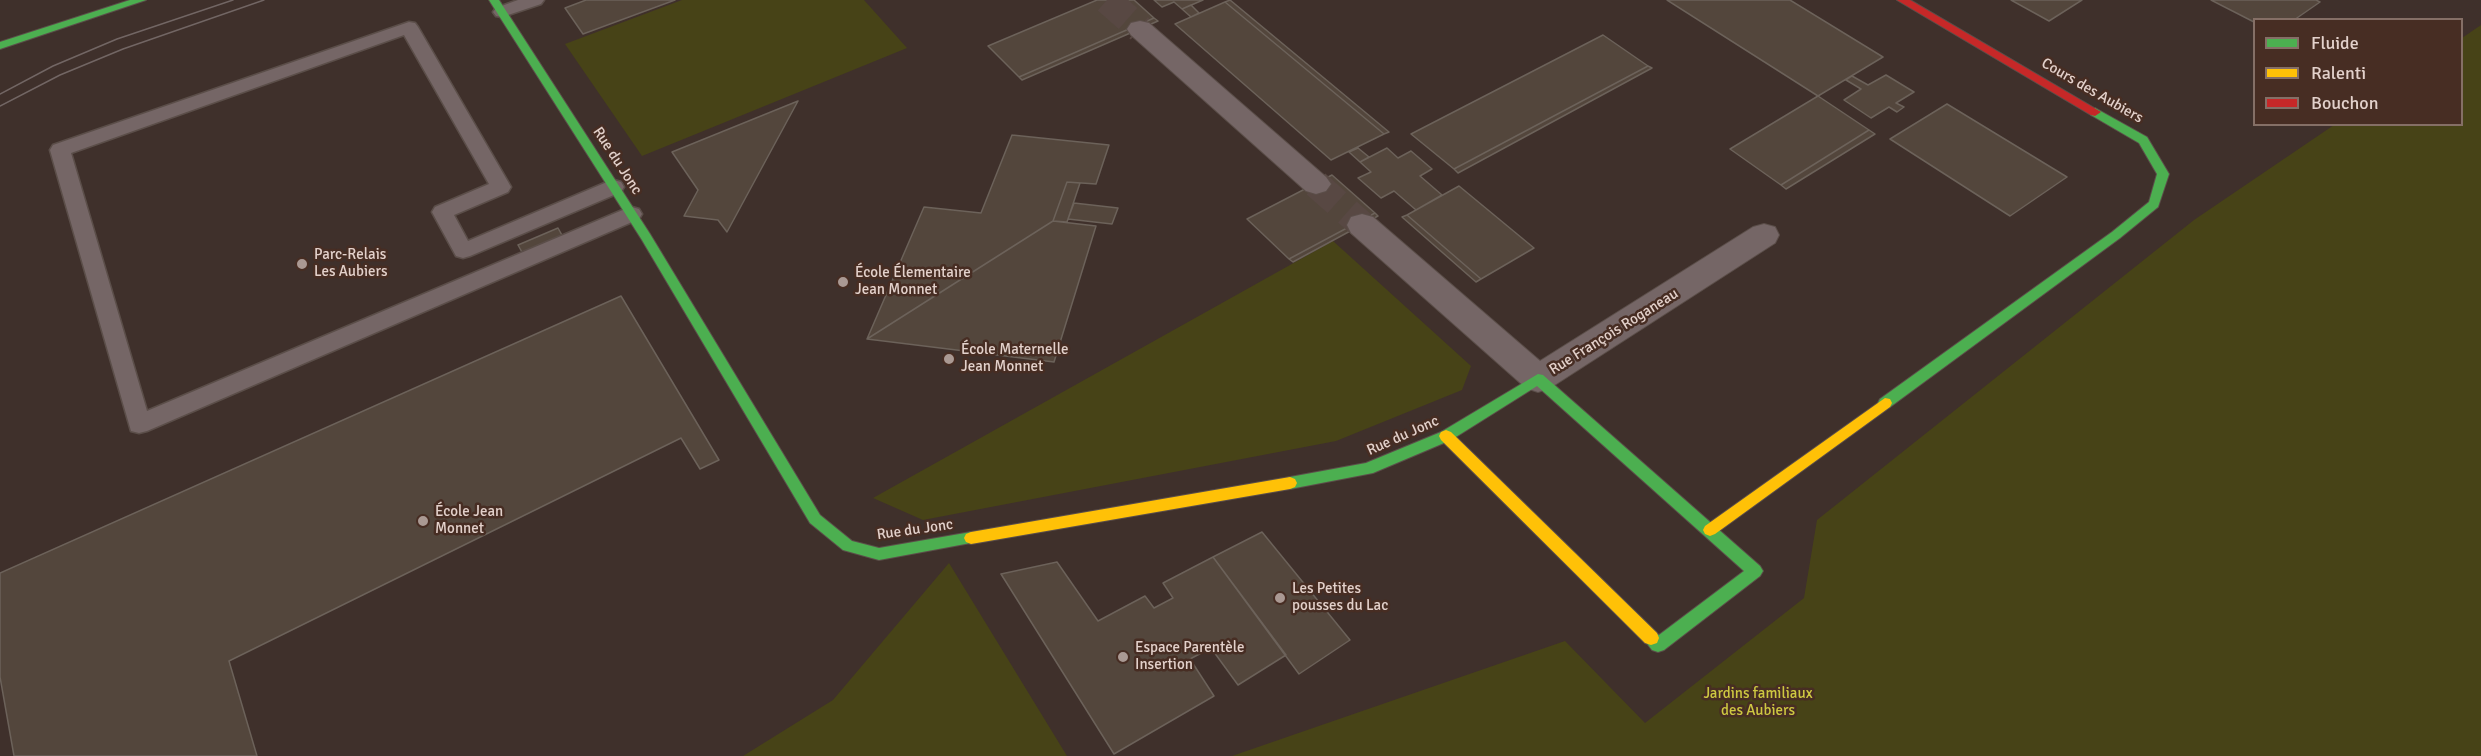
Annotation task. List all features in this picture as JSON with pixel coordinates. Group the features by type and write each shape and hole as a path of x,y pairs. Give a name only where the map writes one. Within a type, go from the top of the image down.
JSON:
{"street":[{"path":"0,46 141,0"},
{"name":"Cours des Aubiers","path":"1710,530 2116,235 2154,204 2163,174 2143,140 1902,0"},
{"name":"Rue du Jonc","path":"498,6 632,214 815,519 848,546 879,554 1368,470 1446,436 1538,379"},
{"path":"1140,29 1316,184"},
{"name":"Rue François Roganeau","path":"1362,225 1538,379 1678,292 1764,235"},
{"path":"1446,436 1658,645 1755,571 1538,379"}],"lane":[{"path":"498,6 535,0"},
{"path":"614,187 463,251 442,212 501,187 409,27 60,150 139,424 632,214"}],"green space":[{"path":"682,0 864,0 907,48 642,156 565,44"},
{"name":"Jardins familiaux des Aubiers","path":"2481,25 2481,756 1232,756 1565,641 1645,723 1804,598 1817,520 2194,220 2333,126 2463,126 2463,37"},
{"path":"1333,241 1471,366 1462,390 1336,441 923,520 873,498"},
{"path":"949,563 1067,756 743,756 833,700"}],"building":[{"path":"586,0 675,0 583,34 565,8"},
{"path":"1097,0 1134,0 1154,18 1019,77 988,46"},
{"path":"1154,0 1203,0 1182,9 1174,2 1162,7"},
{"path":"1230,0 1389,132 1384,134 1225,2"},
{"path":"1667,0 1790,0 1883,57 1818,96"},
{"path":"2011,0 2082,0 2049,21"},
{"path":"2211,0 2316,0 2320,2 2297,18 2253,18 2253,21"},
{"path":"1225,2 1384,134 1331,160 1175,24"},
{"path":"1191,5 1199,13 1191,17 1182,9"},
{"path":"1154,18 1158,21 1022,80 1019,77"},
{"path":"1603,35 1648,66 1454,169 1411,134"},
{"path":"1648,66 1652,68 1458,173 1454,169"},
{"path":"1886,75 1914,92 1896,103 1904,107 1897,112 1889,107 1871,118 1844,100 1861,89 1846,80 1852,76 1868,85"},
{"path":"1818,96 1869,130 1781,185 1730,149"},
{"path":"798,101 727,232 718,220 684,216 698,190 672,152"},
{"path":"1947,104 2067,177 2010,216 1890,139"},
{"path":"1869,130 1875,134 1786,189 1781,185"},
{"path":"1012,135 1109,145 1096,184 1067,182 1053,221 867,339 924,207 981,213"},
{"path":"1358,148 1369,157 1360,162 1349,152"},
{"path":"1387,148 1398,158 1411,151 1432,169 1420,176 1442,195 1416,210 1394,191 1381,198 1358,178 1371,172 1360,162"},
{"path":"1332,175 1375,213 1289,259 1247,219"},
{"path":"1067,182 1080,183 1067,222 1053,221"},
{"path":"1459,186 1534,248 1481,279 1407,215"},
{"path":"1074,203 1118,208 1112,224 1068,219"},
{"path":"1375,213 1378,216 1293,262 1289,259"},
{"path":"1407,215 1481,279 1476,282 1402,217"},
{"path":"1053,221 1096,226 1054,362 867,339"},
{"path":"558,228 563,237 523,254 518,245"},
{"path":"621,296 719,460 700,469 681,438 229,661 257,756 14,756 0,677 0,573"},
{"name":"Les Petites pousses du Lac","path":"1262,532 1350,640 1299,674 1213,557"},
{"name":"Espace Parentèle Insertion","path":"1213,557 1286,655 1238,685 1211,648 1190,659 1214,696 1114,754 1001,574 1057,562 1098,621 1145,596 1154,608 1173,598 1163,583"}],"tunnel":[{"path":"1107,0 1140,29"},
{"path":"1316,184 1362,225"}],"tram line":[{"path":"0,94 53,66 117,39 233,0"},
{"path":"0,106 60,75 123,49 264,0"}],"traffic: fast":[{"path":"0,46 141,0"},
{"path":"494,0 646,237 815,519 848,546 879,554 971,538"},
{"path":"1885,403 2116,235 2154,204 2163,174 2143,140 2095,112"},
{"path":"1290,483 1368,469 1446,436 1538,379 1755,571 1658,645 1651,638"}],"traffic: slow":[{"path":"1710,530 1885,403"},
{"path":"1446,436 1651,638"},
{"path":"971,538 1290,483"}],"traffic: jam":[{"path":"1902,0 2095,112"}],"place":[{"name":"Parc-Relais Les Aubiers","path":"302,264"},
{"name":"École Élementaire Jean Monnet","path":"843,282"},
{"name":"École Maternelle Jean Monnet","path":"949,359"},
{"name":"École Jean Monnet","path":"423,521"},
{"name":"Les Petites pousses du Lac","path":"1280,598"},
{"name":"Espace Parentèle Insertion","path":"1123,657"}]}
